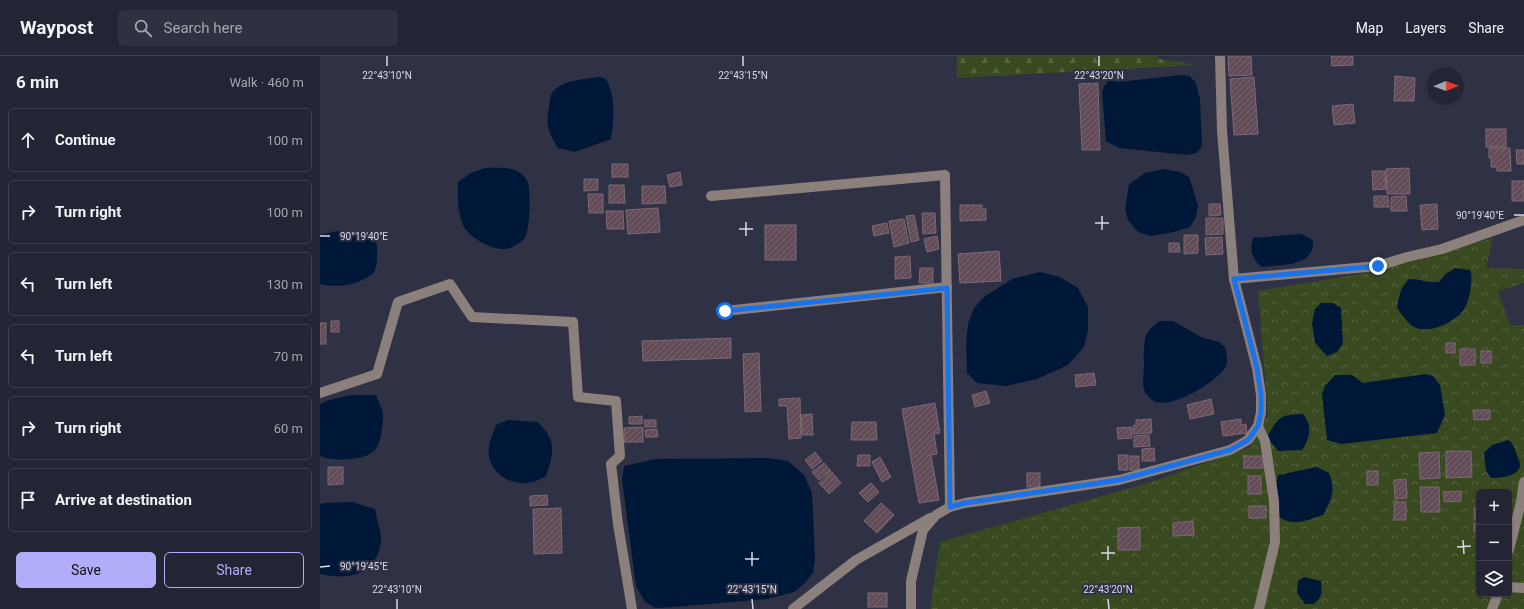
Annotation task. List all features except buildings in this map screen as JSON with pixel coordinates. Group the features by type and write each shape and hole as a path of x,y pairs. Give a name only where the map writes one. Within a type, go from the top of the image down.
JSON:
{"street":[{"path":"794,609 856,560 950,507 965,503 1013,497 1127,478 1230,450 1248,440 1258,426 1261,412 1261,395 1257,368 1234,279 1222,131 1220,56"},
{"path":"711,196 945,175 950,507"},
{"path":"1234,279 1378,266 1442,249 1524,220"},
{"path":"320,392 377,374 398,302 450,284 472,317 573,322 578,397 616,401 620,456 611,464 618,524 632,609"},
{"path":"725,311 947,288"},
{"path":"1258,426 1265,440 1274,501 1274,542 1259,609"},
{"path":"1512,538 1521,502 1524,482"},
{"path":"910,609 911,581 923,530 936,514"},
{"path":"1512,587 1524,588"},
{"path":"1492,609 1497,597"}],"green space":[{"path":"957,56 1157,56 1160,59 1198,65 957,78"},
{"path":"1493,238 1486,268 1524,269 1524,283 1498,291 1510,326 1524,325 1524,609 930,609 940,542 1148,483 1250,447 1268,414 1258,291 1365,273"}],"water":[{"path":"1181,75 1190,76 1196,83 1200,99 1202,146 1197,153 1187,155 1119,148 1106,141 1102,92 1109,80 1118,82"},
{"path":"600,77 606,79 613,101 613,124 611,139 575,152 558,148 550,133 547,119 551,95 560,86 566,83"},
{"path":"485,168 505,168 515,170 524,176 529,186 529,207 526,235 524,239 510,248 494,248 476,239 464,227 460,217 458,205 458,182 471,173"},
{"path":"1164,169 1180,172 1189,177 1198,205 1196,217 1190,227 1174,232 1151,236 1138,232 1128,220 1125,209 1129,184 1145,173"},
{"path":"337,231 351,231 367,234 377,244 376,267 373,273 369,276 351,284 333,286 320,284 320,235"},
{"path":"1301,234 1313,240 1312,249 1309,256 1303,260 1287,265 1261,267 1253,257 1251,246 1253,238"},
{"path":"1455,268 1470,270 1471,274 1469,298 1465,309 1452,320 1440,327 1420,329 1412,326 1397,308 1400,292 1406,282 1409,279 1439,282 1444,275"},
{"path":"1040,272 1060,277 1078,288 1088,307 1088,330 1084,347 1068,365 1037,379 1006,386 977,383 967,373 966,344 968,324 974,308 984,297 1012,279"},
{"path":"1321,303 1333,303 1341,308 1343,343 1337,352 1327,356 1315,343 1312,323 1315,309"},
{"path":"1159,321 1173,321 1201,337 1219,342 1225,347 1227,358 1225,368 1211,382 1188,395 1165,403 1156,402 1149,397 1144,391 1143,383 1146,335"},
{"path":"1426,374 1433,376 1440,385 1445,415 1437,433 1341,444 1327,440 1322,394 1325,386 1335,375 1352,375 1363,383"},
{"path":"351,395 376,395 382,409 383,416 381,435 377,447 370,454 359,458 335,459 320,456 320,404 329,400"},
{"path":"1303,414 1308,423 1309,432 1307,441 1302,450 1278,451 1267,437 1274,425 1285,416"},
{"path":"508,420 538,422 544,429 551,441 552,447 551,460 546,476 532,482 518,483 504,478 494,469 489,456 491,440 496,425"},
{"path":"1508,440 1512,443 1515,449 1520,463 1519,469 1517,472 1509,476 1491,478 1486,471 1484,453 1492,445"},
{"path":"768,458 788,461 804,475 812,493 815,558 813,573 803,585 794,592 767,599 656,608 645,602 636,586 622,479 624,466 656,459"},
{"path":"1317,467 1329,473 1333,490 1329,504 1323,515 1300,522 1289,521 1277,516 1276,486 1278,475"},
{"path":"352,502 375,509 381,539 378,554 373,563 359,573 350,576 330,576 320,574 320,504"},
{"path":"1304,577 1321,581 1321,594 1319,599 1314,604 1305,604 1297,593 1298,581"}],"route":[{"path":"725,311 947,288 950,507 965,503 1119,480 1230,450 1248,440 1258,426 1261,412 1261,395 1257,368 1234,279 1378,266"}]}
